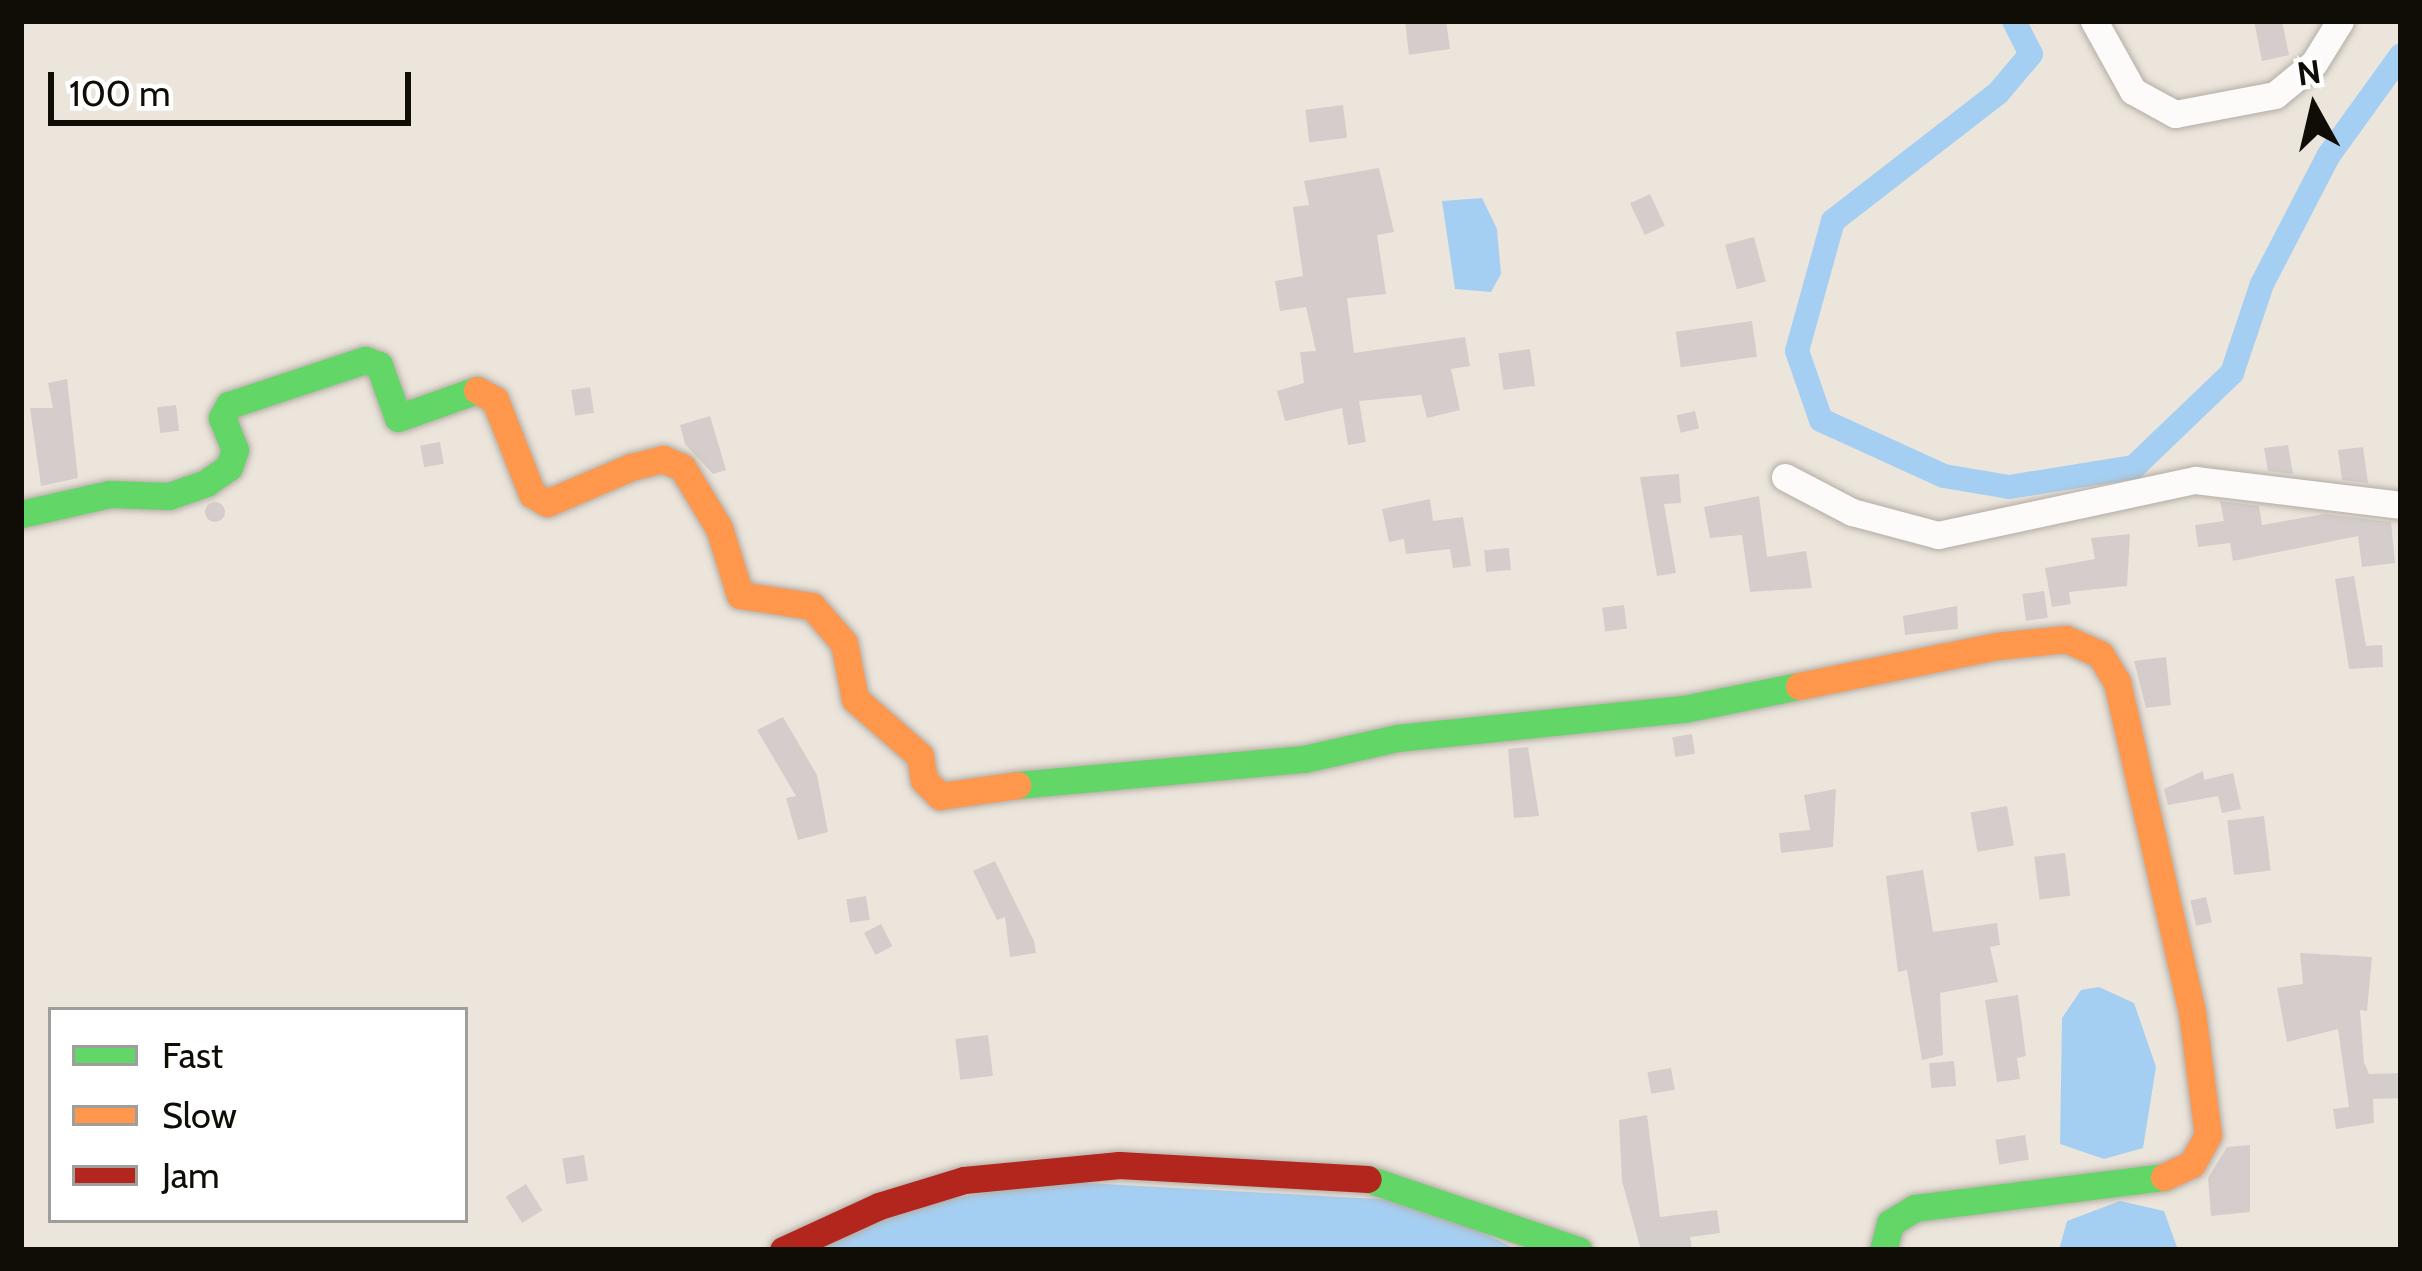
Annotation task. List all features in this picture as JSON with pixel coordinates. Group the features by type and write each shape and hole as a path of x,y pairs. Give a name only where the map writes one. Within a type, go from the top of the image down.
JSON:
{"street":[{"path":"2094,21 2133,91 2175,114 2275,94 2314,63 2340,21"},
{"path":"21,514 110,494 170,496 206,483 229,467 235,450 222,418 229,405 365,361 379,365 398,418 477,390 495,400 532,494 548,503 632,467 663,459 682,467 719,528 740,595 812,606 844,643 855,700 920,756 924,780 940,796 960,799 1005,786 1282,762 1396,738 1684,709 1996,646 2066,639 2100,654 2117,682 2192,1012 2208,1135 2192,1164 2157,1180 1915,1208 1890,1222 1883,1250"},
{"path":"1785,477 1852,512 1938,535 2195,480 2401,505"},
{"path":"784,1250 879,1206 964,1180 1119,1165 1366,1178 1578,1250"}],"water":[{"path":"1482,198 1497,229 1501,274 1491,292 1455,289 1442,201"},
{"path":"2099,987 2134,1003 2156,1067 2143,1148 2104,1159 2060,1144 2062,1018 2081,990"},
{"path":"1050,1181 1395,1200 1451,1216 1517,1250 817,1250 892,1209"},
{"path":"2120,1201 2164,1211 2178,1250 2059,1250 2067,1221"}],"building":[{"path":"1405,21 1446,21 1450,49 1409,55"},
{"path":"2254,21 2282,21 2289,55 2262,61"},
{"path":"1343,105 1347,138 1309,142 1305,110"},
{"path":"1379,168 1394,232 1377,235 1386,294 1347,298 1354,353 1465,337 1470,366 1451,369 1460,410 1427,418 1421,395 1359,401 1366,442 1348,445 1342,408 1285,421 1277,391 1304,383 1300,352 1316,351 1306,307 1280,311 1275,281 1303,276 1293,207 1309,205 1304,181"},
{"path":"1650,194 1665,226 1645,235 1630,203"},
{"path":"1754,237 1766,281 1737,289 1725,245"},
{"path":"1752,321 1757,357 1681,367 1676,332"},
{"path":"1530,349 1535,386 1503,390 1498,353"},
{"path":"67,379 78,478 41,486 30,408 53,408 48,383"},
{"path":"590,387 594,413 575,416 571,390"},
{"path":"176,405 179,431 160,433 157,407"},
{"path":"1695,411 1699,429 1681,433 1676,415"},
{"path":"710,416 726,470 713,474 685,444 680,425"},
{"path":"440,442 444,464 424,467 420,445"},
{"path":"2288,445 2293,474 2268,471 2264,448"},
{"path":"2363,447 2368,483 2342,480 2338,450"},
{"path":"1679,474 1681,503 1664,504 1676,573 1657,576 1640,477"},
{"path":"1759,496 1767,557 1806,551 1812,588 1750,592 1742,535 1710,538 1704,507"},
{"path":"1430,499 1433,521 1463,517 1471,566 1453,568 1450,549 1406,554 1404,539 1389,542 1382,509"},
{"path":"2220,501 2259,506 2262,525 2325,514 2391,522 2395,563 2362,567 2358,536 2233,561 2230,543 2198,547 2195,525 2224,521"},
{"path":"215,502 225,512 215,522 205,512"},
{"path":"2130,534 2127,586 2069,592 2071,604 2052,607 2045,568 2095,559 2091,538"},
{"path":"1509,548 1511,570 1486,572 1484,550"},
{"path":"2354,576 2366,646 2382,645 2383,667 2349,669 2335,579"},
{"path":"2044,591 2048,618 2026,621 2022,594"},
{"path":"1624,605 1627,629 1605,632 1602,608"},
{"path":"1957,606 1958,629 1905,635 1903,616"},
{"path":"2166,657 2171,705 2146,708 2134,661"},
{"path":"783,717 817,775 828,832 798,840 786,798 796,796 757,730"},
{"path":"1692,734 1695,754 1675,757 1672,737"},
{"path":"1528,747 1539,816 1514,818 1508,749"},
{"path":"2203,771 2204,780 2233,773 2241,809 2222,813 2218,796 2168,805 2164,789"},
{"path":"1836,789 1833,847 1781,853 1779,833 1810,830 1804,795"},
{"path":"2007,806 2014,845 1978,852 1971,812"},
{"path":"2264,816 2271,871 2234,875 2227,821"},
{"path":"2065,853 2070,896 2039,899 2034,857"},
{"path":"995,861 1036,953 1010,957 1005,917 997,920 973,871"},
{"path":"1923,870 1933,932 1997,923 2000,945 1990,947 1998,982 1940,993 1943,1055 1922,1060 1907,970 1898,972 1886,876"},
{"path":"866,896 870,920 850,923 846,899"},
{"path":"2206,897 2212,922 2196,926 2190,901"},
{"path":"881,924 892,946 875,955 864,933"},
{"path":"2300,953 2372,957 2367,1011 2360,1010 2364,1062 2369,1074 2401,1073 2401,1098 2373,1099 2374,1123 2336,1129 2333,1109 2349,1107 2338,1029 2287,1042 2277,988 2303,984"},
{"path":"2018,995 2026,1056 2017,1058 2020,1079 1997,1082 1985,1000"},
{"path":"988,1035 993,1076 960,1080 955,1039"},
{"path":"1954,1061 1956,1086 1931,1088 1929,1063"},
{"path":"1671,1068 1675,1090 1651,1094 1647,1072"},
{"path":"1647,1115 1660,1217 1717,1210 1720,1233 1690,1237 1692,1250 1641,1250 1622,1181 1619,1120"},
{"path":"2025,1135 2029,1160 1999,1164 1995,1140"},
{"path":"2250,1145 2250,1212 2211,1216 2208,1178 2227,1147"},
{"path":"584,1155 588,1181 566,1184 562,1158"},
{"path":"526,1184 542,1210 522,1223 506,1197"}],"waterway":[{"path":"2014,21 2031,54 1998,93 1833,221 1797,351 1821,420 1944,476 2009,487 2134,467 2232,373 2262,284 2329,155 2401,55"}],"traffic: fast":[{"path":"21,514 110,494 169,496 206,483 229,467 235,450 222,418 229,405 365,360 379,365 398,418 477,390"},
{"path":"1017,785 1304,759 1397,738 1684,709 1799,686"},
{"path":"1883,1250 1890,1223 1915,1208 2164,1177"},
{"path":"1368,1179 1578,1250"}],"traffic: slow":[{"path":"477,390 495,400 532,494 547,503 631,467 663,459 682,467 719,528 740,595 812,606 844,643 855,699 920,756 924,780 940,796 1017,785"},
{"path":"1799,686 1997,646 2066,639 2100,654 2117,682 2192,1012 2208,1135 2192,1164 2164,1177"}],"traffic: jam":[{"path":"783,1250 879,1206 964,1180 1119,1165 1368,1179"}]}
